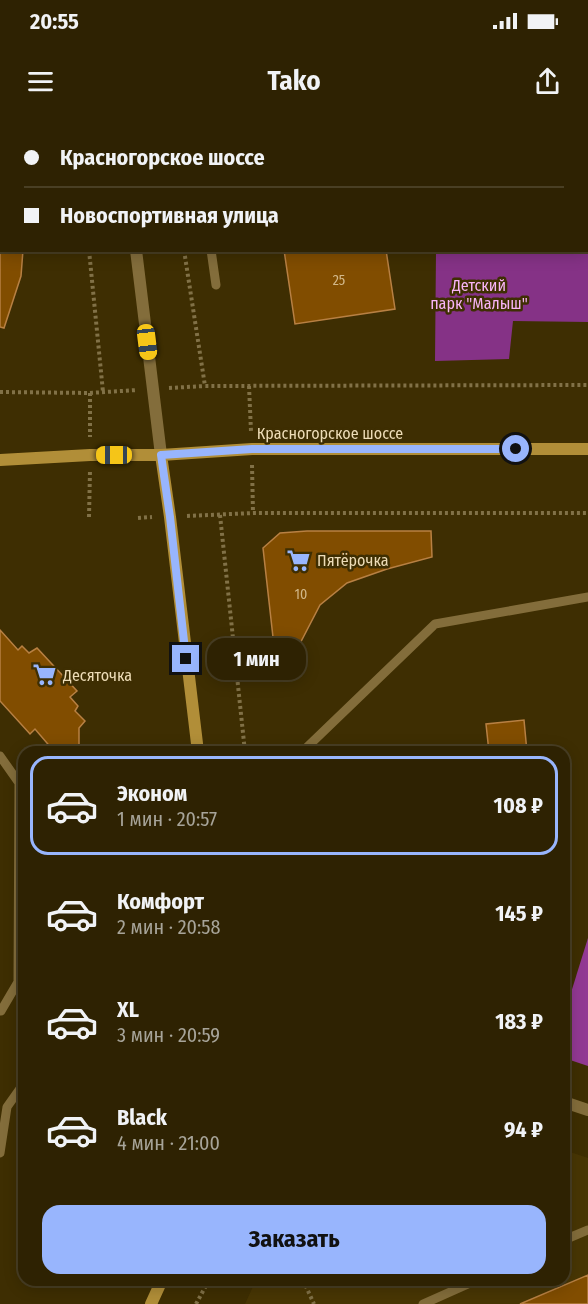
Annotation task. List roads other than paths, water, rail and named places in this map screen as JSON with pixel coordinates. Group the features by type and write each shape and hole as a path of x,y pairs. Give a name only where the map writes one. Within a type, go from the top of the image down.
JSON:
{"main road":[{"name":"Красногорское шоссе","path":"0,460 90,455 161,455 252,449 588,449"},
{"path":"161,455 197,746"},
{"path":"151,1304 159,1286"}],"street":[{"path":"136,252 161,455"},
{"path":"570,1104 588,1110"}],"lane":[{"path":"211,252 216,285"},
{"path":"308,746 435,624 588,597"},
{"path":"0,756 18,783"},
{"path":"0,1012 18,985"},
{"path":"0,1153 7,1107 18,1091"},
{"path":"570,1238 588,1230"},
{"path":"423,1304 464,1286"}],"place":[{"name":"Пятёрочка","path":"299,560"},
{"name":"Десяточка","path":"45,675"}],"park label":[{"name":"Детский парк \"Малыш\"","path":"479,294"}]}
